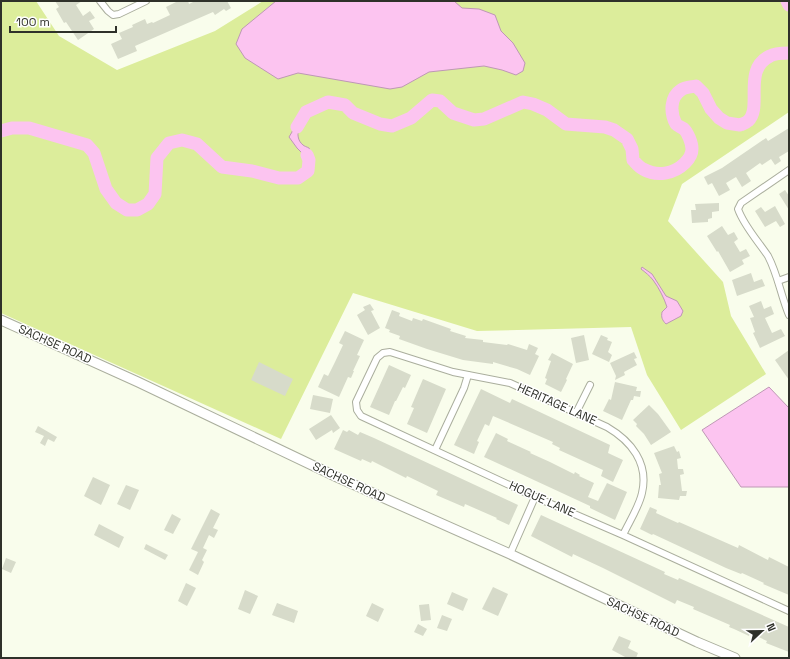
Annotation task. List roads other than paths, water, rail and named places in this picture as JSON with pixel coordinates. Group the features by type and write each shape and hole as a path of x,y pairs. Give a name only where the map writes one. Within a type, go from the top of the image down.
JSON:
{"main road":[{"name":"SACHSE ROAD","path":"1,320 131,379 339,478 510,554 697,642 735,658"},
{"name":"SACHSE ROAD","path":"697,642 722,658"}],"street":[{"path":"100,1 113,15 119,14 146,1"},
{"path":"789,170 741,203 738,209 768,257 778,281 784,304 789,315"},
{"path":"778,281 789,278"},
{"name":"HERITAGE LANE","path":"382,353 390,352 453,372 510,383 619,433 629,442 637,453 643,479 642,493 623,535"},
{"name":"HOGUE LANE","path":"382,353 377,358 356,406 359,414 365,418 535,497 789,610"},
{"path":"435,450 464,388 468,375"},
{"path":"576,413 590,385"},
{"path":"510,554 535,497"}],"waterway":[{"path":"787,1 789,5"},
{"path":"297,127 306,112 328,102 345,105 353,113 380,124 392,126 411,118 432,100 440,101 453,113 474,120 484,119 523,102 533,104 547,110 566,124 605,127 614,130 627,139 632,149 633,160 640,167 660,174 671,172 681,167 689,158 692,151 691,144 684,129 676,124 674,120 672,106 677,93 684,88 696,86 703,93 711,109 719,118 727,123 740,125 747,122 752,115 754,107 755,79 757,70 762,62 774,54 789,53"},
{"path":"1,131 12,128 29,128 87,145 94,153 106,189 116,203 127,210 137,210 148,204 155,194 157,158 169,143 182,140 197,144 222,167 252,171 279,178 298,178 308,171 309,160 307,155"}]}
